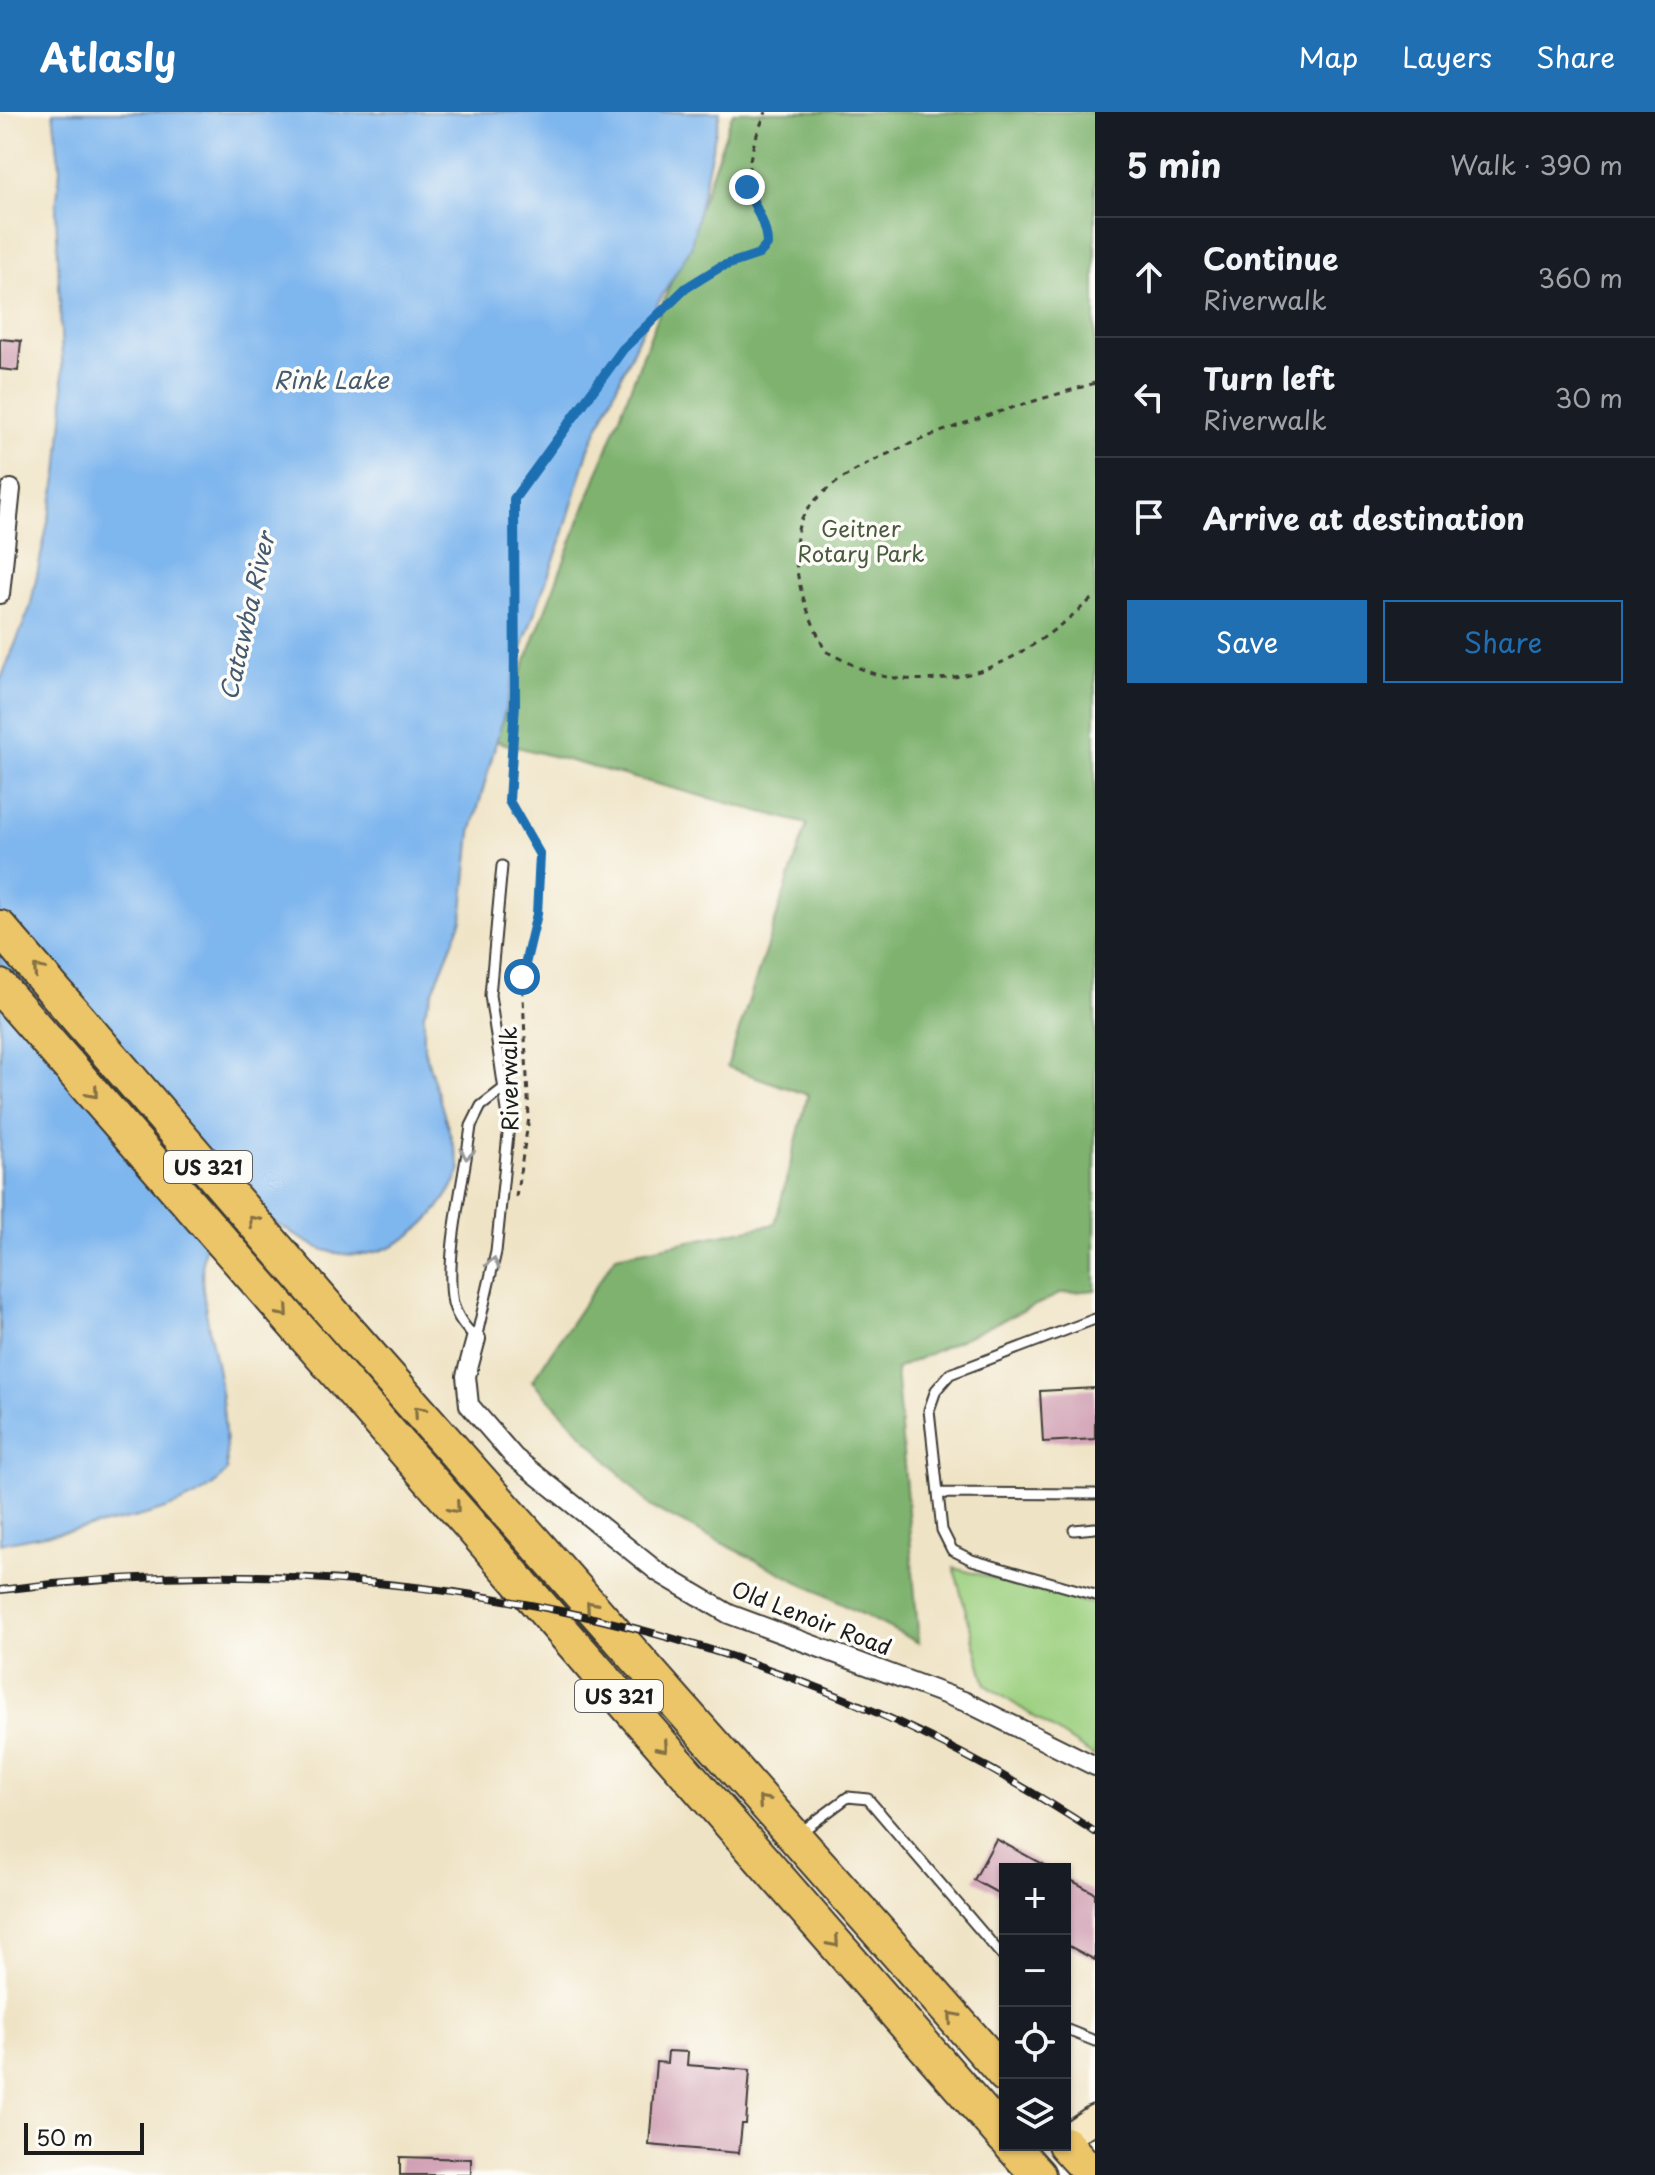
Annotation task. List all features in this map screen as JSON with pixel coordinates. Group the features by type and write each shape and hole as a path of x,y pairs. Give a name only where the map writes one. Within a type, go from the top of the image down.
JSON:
{"highway":[{"name":"US 321","path":"0,928 341,1323 999,2068"},
{"name":"US 321","path":"0,987 999,2131"},
{"path":"1071,2148 1093,2175"}],"main road":[{"path":"1071,2136 1095,2118"}],"street":[{"path":"0,594 11,489"},
{"name":"Old Lenoir Road","path":"476,1339 466,1376 469,1405 514,1457 658,1572 729,1614 966,1702 1095,1766"}],"lane":[{"path":"476,1339 496,1252 509,1124 490,995 502,866"},
{"path":"476,1339 461,1322 454,1306 450,1278 471,1126 481,1106 503,1089"},
{"path":"1095,1319 950,1374 936,1390 929,1410 942,1530 952,1550 972,1560 1095,1595"},
{"path":"938,1493 1095,1494"},
{"path":"1074,1530 1095,1528"},
{"path":"795,1837 848,1797 868,1799 999,1952"},
{"path":"1071,2031 1095,2041"}],"path":[{"name":"Riverwalk","path":"513,1210 529,1118 522,977 537,914 540,855 509,801 515,704 514,499 623,349 686,288 720,267 759,254 767,245 767,228 755,211 747,187 754,142 766,112"},
{"path":"1095,383 899,448 837,481 816,496 798,527 797,587 825,651 885,677 938,679 951,679 1016,658 1095,596"}],"green space":[{"name":"Geitner Rotary Park","path":"733,112 1095,112 1095,1290 1062,1293 896,1369 919,1643 651,1507 532,1381 616,1256 775,1224 808,1095 727,1067 807,824 495,741 703,199"},
{"path":"954,1568 1095,1605 1095,1757 986,1685"}],"water":[{"name":"Rink Lake","path":"53,112 720,112 691,247 641,332 589,448 562,538 524,642 471,833 462,920 424,1013 424,1048 461,1170 439,1207 425,1223 391,1247 371,1253 350,1255 328,1251 259,1217 245,1216 230,1220 214,1232 206,1244 202,1281 219,1379 227,1470 210,1487 186,1501 156,1512 0,1544 0,681 30,608 58,474 64,407 56,211 60,169"}],"building":[{"path":"0,339 21,341 18,371 0,369"},
{"path":"1095,1388 1095,1439 1043,1442 1040,1391"},
{"path":"996,1839 1040,1863 999,1863 999,1894 974,1880"},
{"path":"1071,1880 1095,1893 1095,1960 1071,1947"},
{"path":"668,2051 688,2052 687,2065 750,2070 746,2124 742,2124 739,2153 649,2145 656,2062 667,2063"},
{"path":"400,2157 471,2159 471,2175 400,2175"}],"railway":[{"path":"0,1590 143,1578 286,1577 429,1589 569,1613 707,1649 841,1697 971,1758 1095,1832"}],"route":[{"path":"522,977 537,914 540,855 509,801 515,704 514,499 623,349 686,288 720,267 759,254 767,245 767,228 755,211 747,187"}],"water label":[{"name":"Catawba River","path":"246,616"}]}
